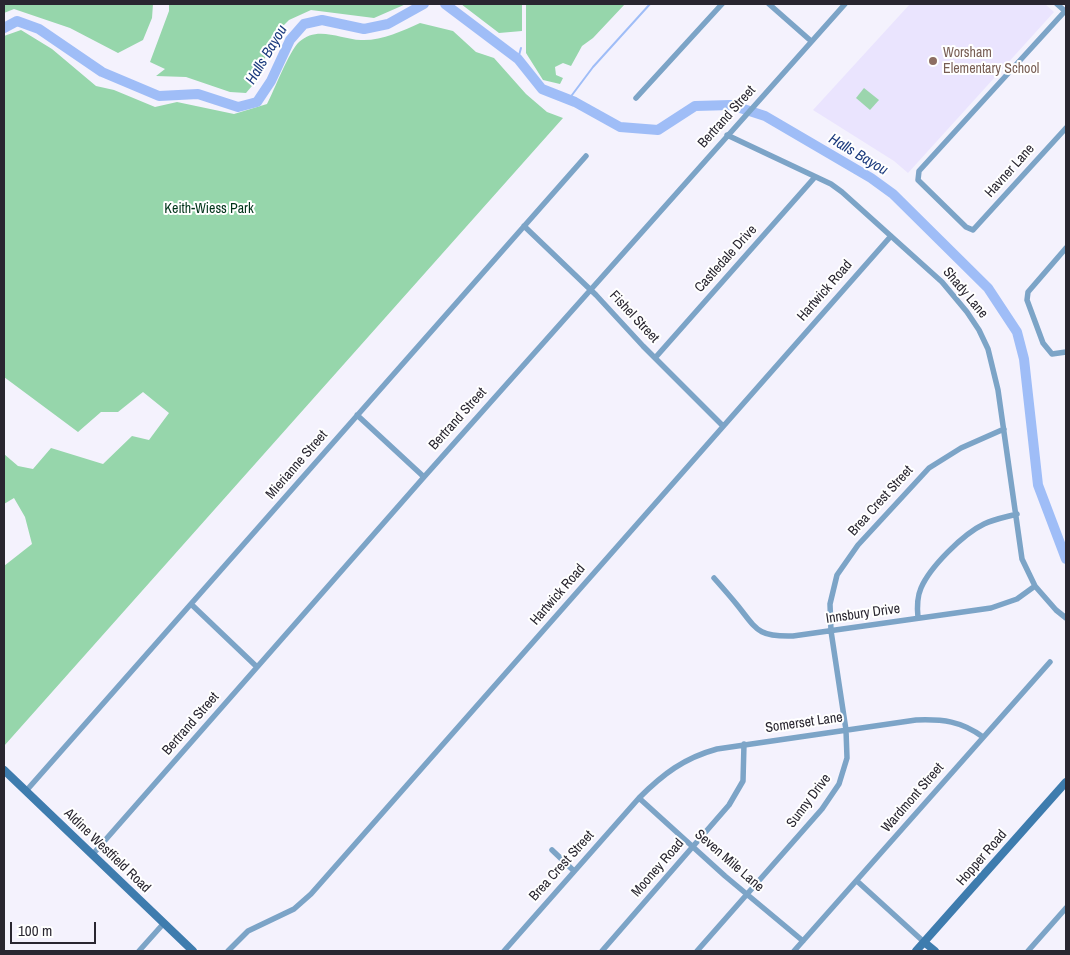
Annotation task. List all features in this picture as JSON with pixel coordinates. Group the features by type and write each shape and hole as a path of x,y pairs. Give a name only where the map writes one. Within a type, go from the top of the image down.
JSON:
{"main road":[{"name":"Aldine Westfield Road","path":"4,770 193,951"},
{"name":"Hopper Road","path":"916,951 1066,782"},
{"path":"924,942 935,951"}],"street":[{"path":"636,98 722,4"},
{"path":"769,4 811,42"},
{"name":"Bertrand Street","path":"93,854 424,477 845,4"},
{"path":"1057,4 1066,11"},
{"name":"Havner Lane","path":"1066,11 922,168 918,174 920,183 966,227 973,230 1066,128"},
{"name":"Shady Lane","path":"727,136 815,177 842,192 954,295 979,330 994,369 1017,514 1022,559 1035,586 1056,610 1066,618"},
{"name":"Mierianne Street","path":"26,791 586,156"},
{"name":"Castledale Drive","path":"655,358 815,177"},
{"name":"Fishel Street","path":"524,226 591,289 655,358 724,426"},
{"name":"Hartwick Road","path":"228,951 248,931 294,908 311,894 890,236"},
{"path":"1066,248 1031,287 1027,300 1043,343 1052,354 1066,352"},
{"path":"358,415 424,477"},
{"name":"Brea Crest Street","path":"831,631 830,604 834,582 840,568 858,545 929,468 955,451 1004,429"},
{"path":"918,618 921,588 950,552 968,534 983,525 1017,514"},
{"name":"Innsbury Drive","path":"714,578 736,603 752,626 762,632 786,637 1006,604 1035,586"},
{"path":"191,604 257,667"},
{"name":"Sunny Drive","path":"697,951 748,894 840,784 848,758 846,730 831,631"},
{"name":"Wardmont Street","path":"794,951 1050,662"},
{"name":"Somerset Lane","path":"640,798 662,775 686,760 717,749 744,744 916,720 939,719 960,723 983,738"},
{"name":"Mooney Road","path":"602,951 729,805 740,787 744,774 744,744"},
{"name":"Brea Crest Street","path":"504,951 640,798"},
{"name":"Seven Mile Lane","path":"640,798 803,941"},
{"path":"552,850 574,871"},
{"path":"857,881 924,942"},
{"path":"1028,951 1066,908"},
{"path":"139,951 164,923"}],"shaded area":[{"name":"Worsham Elementary School","path":"910,4 1045,4 1054,12 908,173 894,161 813,110"}],"green space":[{"path":"4,4 153,4 152,18 143,40 118,53 70,28 14,9 4,13"},
{"path":"169,4 406,4 374,18 311,10 289,20 273,36 257,80 246,93 230,92 186,77 156,76 165,69 150,62 169,11"},
{"path":"461,4 522,4 522,31 499,33"},
{"path":"526,4 625,4 593,38 582,46 571,66 563,63 555,67 556,75 563,78 560,84 543,80 526,53"},
{"name":"Keith-Wiess Park","path":"420,23 453,31 476,52 494,58 526,94 547,112 563,118 4,746 4,566 32,544 25,517 14,498 4,504 4,454 18,466 33,469 51,448 103,464 132,436 149,440 169,413 143,392 118,412 101,412 78,432 4,377 4,36 21,30 52,49 96,86 114,90 155,107 177,102 234,114 267,104 295,47 306,37 313,34 329,34 369,40 391,35"},
{"path":"864,88 879,100 870,110 856,98"}],"waterway":[{"name":"Halls Bayou","path":"4,28 17,21 39,29 102,72 159,96 198,94 238,107 257,102 271,81 290,40 304,24 322,20 364,29 388,24 424,4"},
{"name":"Halls Bayou","path":"445,4 518,59 542,89 575,102 620,127 658,130 695,106 731,105 765,116 871,178 893,194 988,288 1017,332 1024,359 1038,485 1066,559"},
{"path":"569,99 593,67 650,4"},
{"path":"518,59 521,48"}],"place":[{"name":"Worsham Elementary School","path":"933,61"}]}
